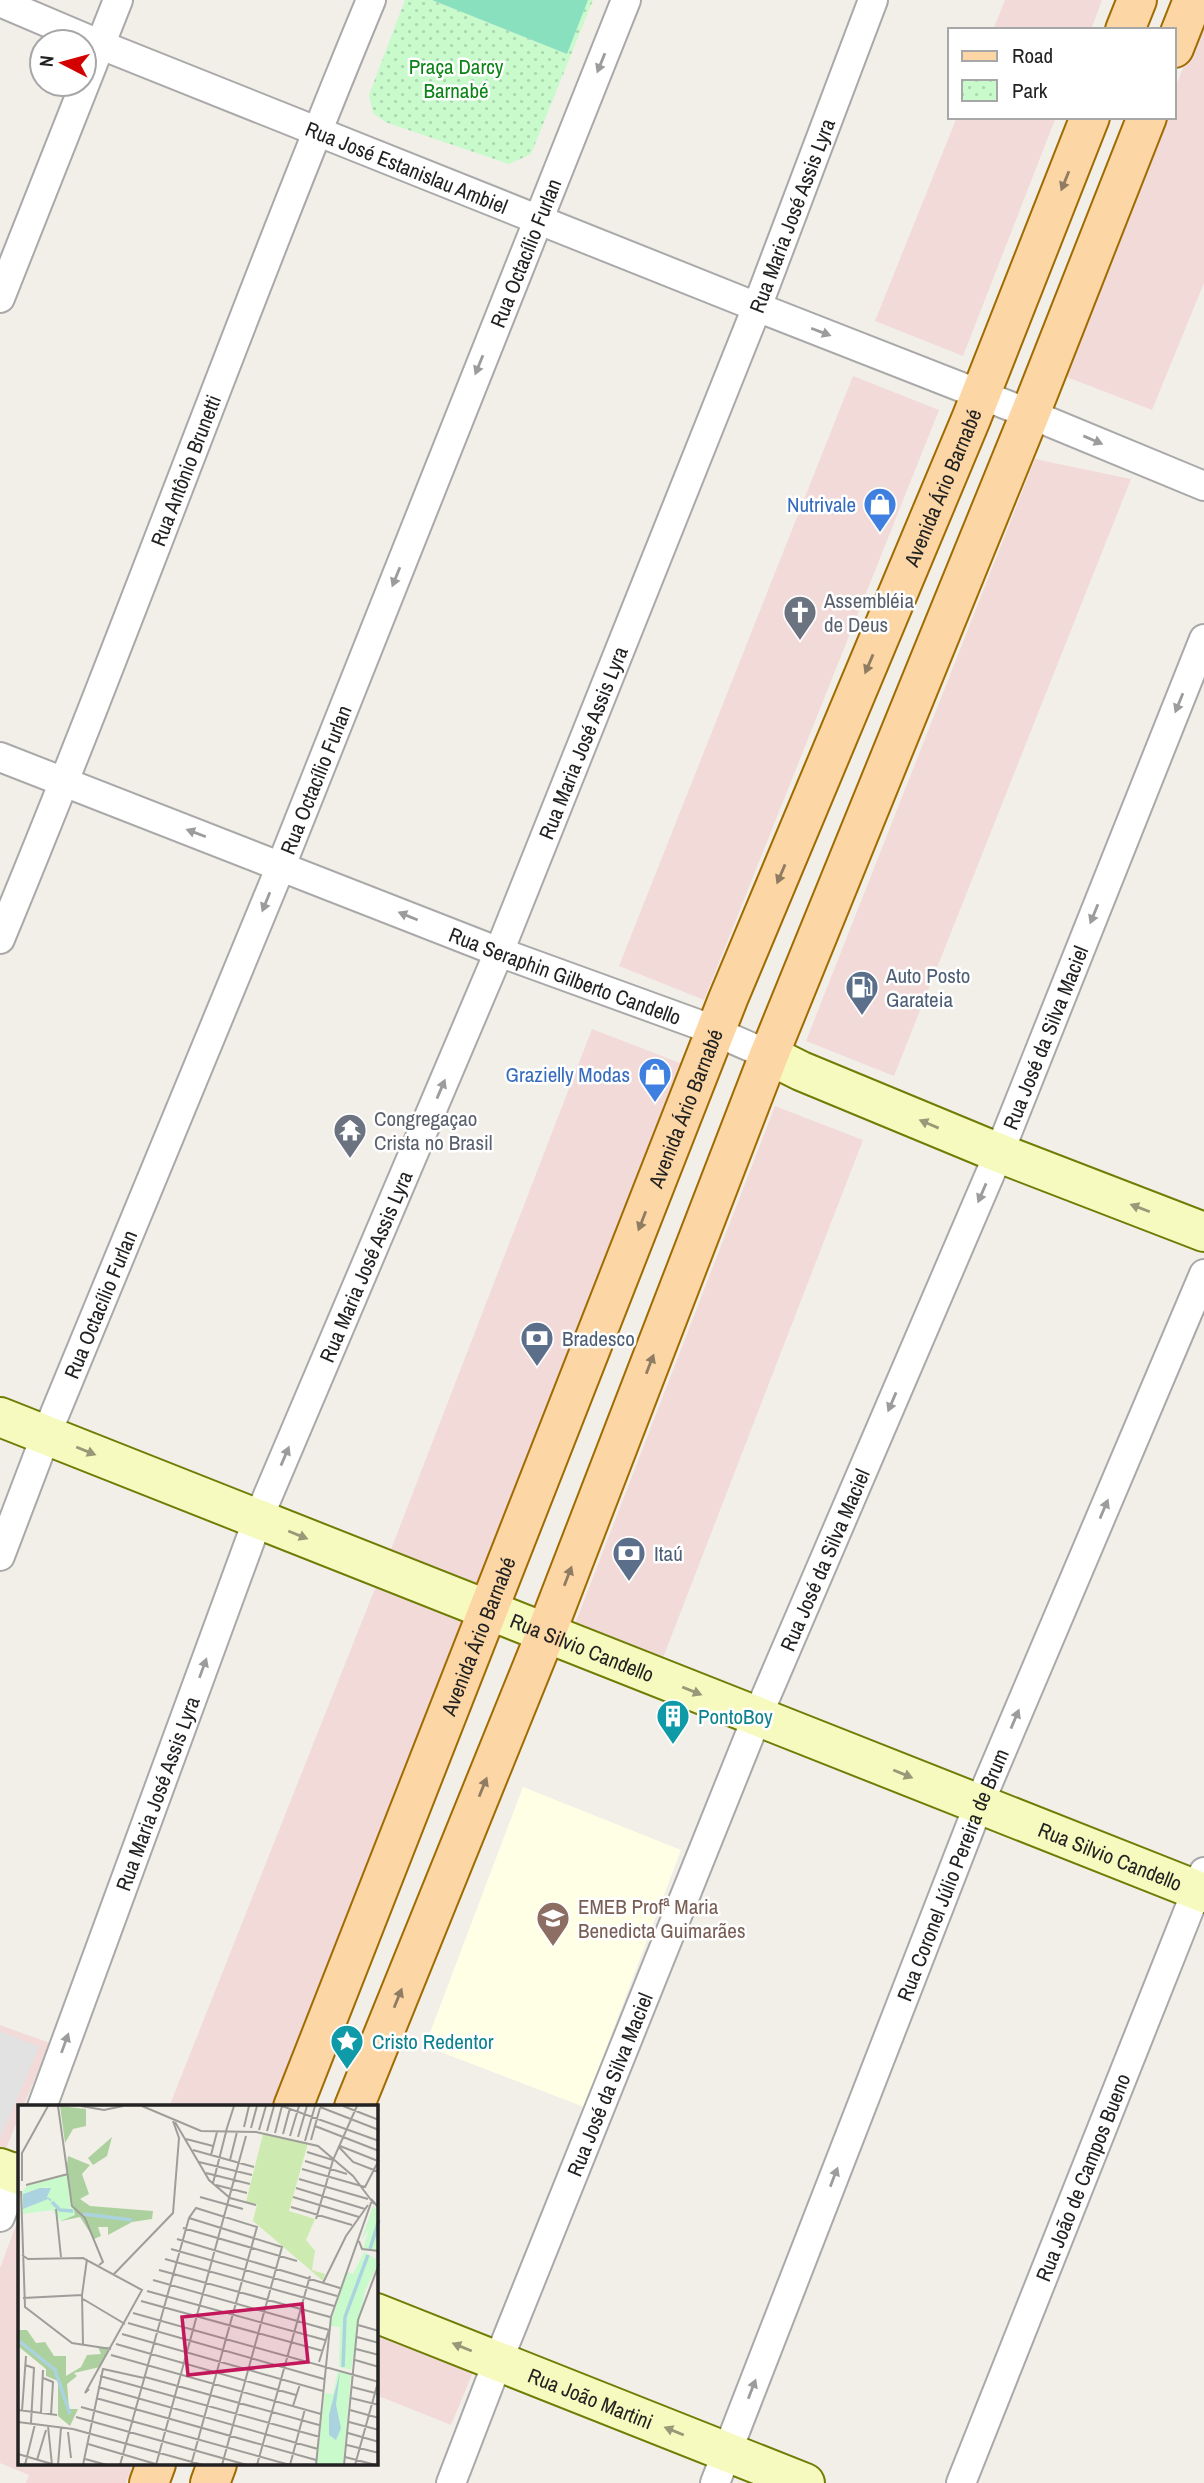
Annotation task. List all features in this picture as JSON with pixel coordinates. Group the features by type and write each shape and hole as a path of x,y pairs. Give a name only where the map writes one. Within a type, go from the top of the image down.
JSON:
{"main road":[{"path":"1126,28 1137,0"},
{"path":"1176,43 1193,0"},
{"name":"Avenida Ário Barnabé","path":"294,2105 715,1033 980,395 1089,119"},
{"path":"355,2105 545,1633 769,1055 1030,414 1146,119"},
{"path":"149,2483 155,2466"},
{"path":"209,2483 216,2466"}],"street":[{"path":"0,298 118,0"},
{"name":"Rua Antônio Brunetti","path":"0,939 65,783 317,131 371,0"},
{"name":"Rua Octacílio Furlan","path":"0,1556 46,1435 281,866 626,0"},
{"name":"Rua Maria José Assis Lyra","path":"42,2105 258,1519 499,952 757,307 873,0"},
{"name":"Rua José Estanislau Ambiel","path":"0,2 101,45 1030,414 1204,486"},
{"name":"Rua José da Silva Maciel","path":"451,2483 757,1717 999,1153 1204,639"},
{"name":"Rua Seraphin Gilberto Candello","path":"0,757 499,952 700,1025 801,1071 999,1153 1204,1232"},
{"name":"Rua Coronel Júlio Pereira de Brum","path":"721,2468 979,1804 1204,1274"},
{"name":"Rua Silvio Candello","path":"0,1417 979,1804 1201,1885"},
{"name":"Rua João de Campos Bueno","path":"961,2483 1201,1885"},
{"path":"0,2217 14,2171"},
{"name":"Rua João Martini","path":"378,2314 498,2361 721,2468 806,2483"}],"shaded area":[{"path":"1005,0 1102,0 1092,28 994,28"},
{"path":"1204,14 1204,283 1152,410 1064,376 1163,119 1176,119 1176,86"},
{"path":"956,119 1055,119 963,356 875,321"},
{"path":"853,376 939,410 704,1000 619,966"},
{"path":"1035,459 1131,479 894,1076 806,1041"},
{"path":"592,1029 680,1063 478,1586 390,1552"},
{"path":"775,1106 863,1140 661,1663 573,1629"},
{"path":"376,1586 470,1623 279,2105 170,2105"},
{"name":"EMEB Profª Maria Benedicta Guimarães","path":"523,1787 681,1850 584,2107 425,2046"},
{"path":"0,2025 50,2043 24,2105 18,2105 18,2119 3,2156 0,2154"},
{"path":"0,2031 39,2047 0,2139"},
{"path":"18,2220 18,2466 132,2466 126,2483 26,2483 29,2475 0,2463 0,2268"},
{"path":"378,2325 476,2365 451,2425 378,2396"}],"green space":[{"name":"Praça Darcy Barnabé","path":"405,0 432,0 567,54 588,0 593,0 531,154 509,164 385,122 373,113 369,95"},
{"path":"432,0 588,0 567,54"}],"place":[{"name":"Nutrivale","path":"880,534"},
{"name":"Assembléia de Deus","path":"800,642"},
{"name":"Auto Posto Garateia","path":"862,1017"},
{"name":"Grazielly Modas","path":"655,1104"},
{"name":"Congregaçao Crista no Brasil","path":"350,1160"},
{"name":"Bradesco","path":"537,1368"},
{"name":"Itaú","path":"629,1583"},
{"name":"PontoBoy","path":"673,1746"},
{"name":"EMEB Profª Maria Benedicta Guimarães","path":"553,1948"},
{"name":"Cristo Redentor","path":"347,2071"}]}
